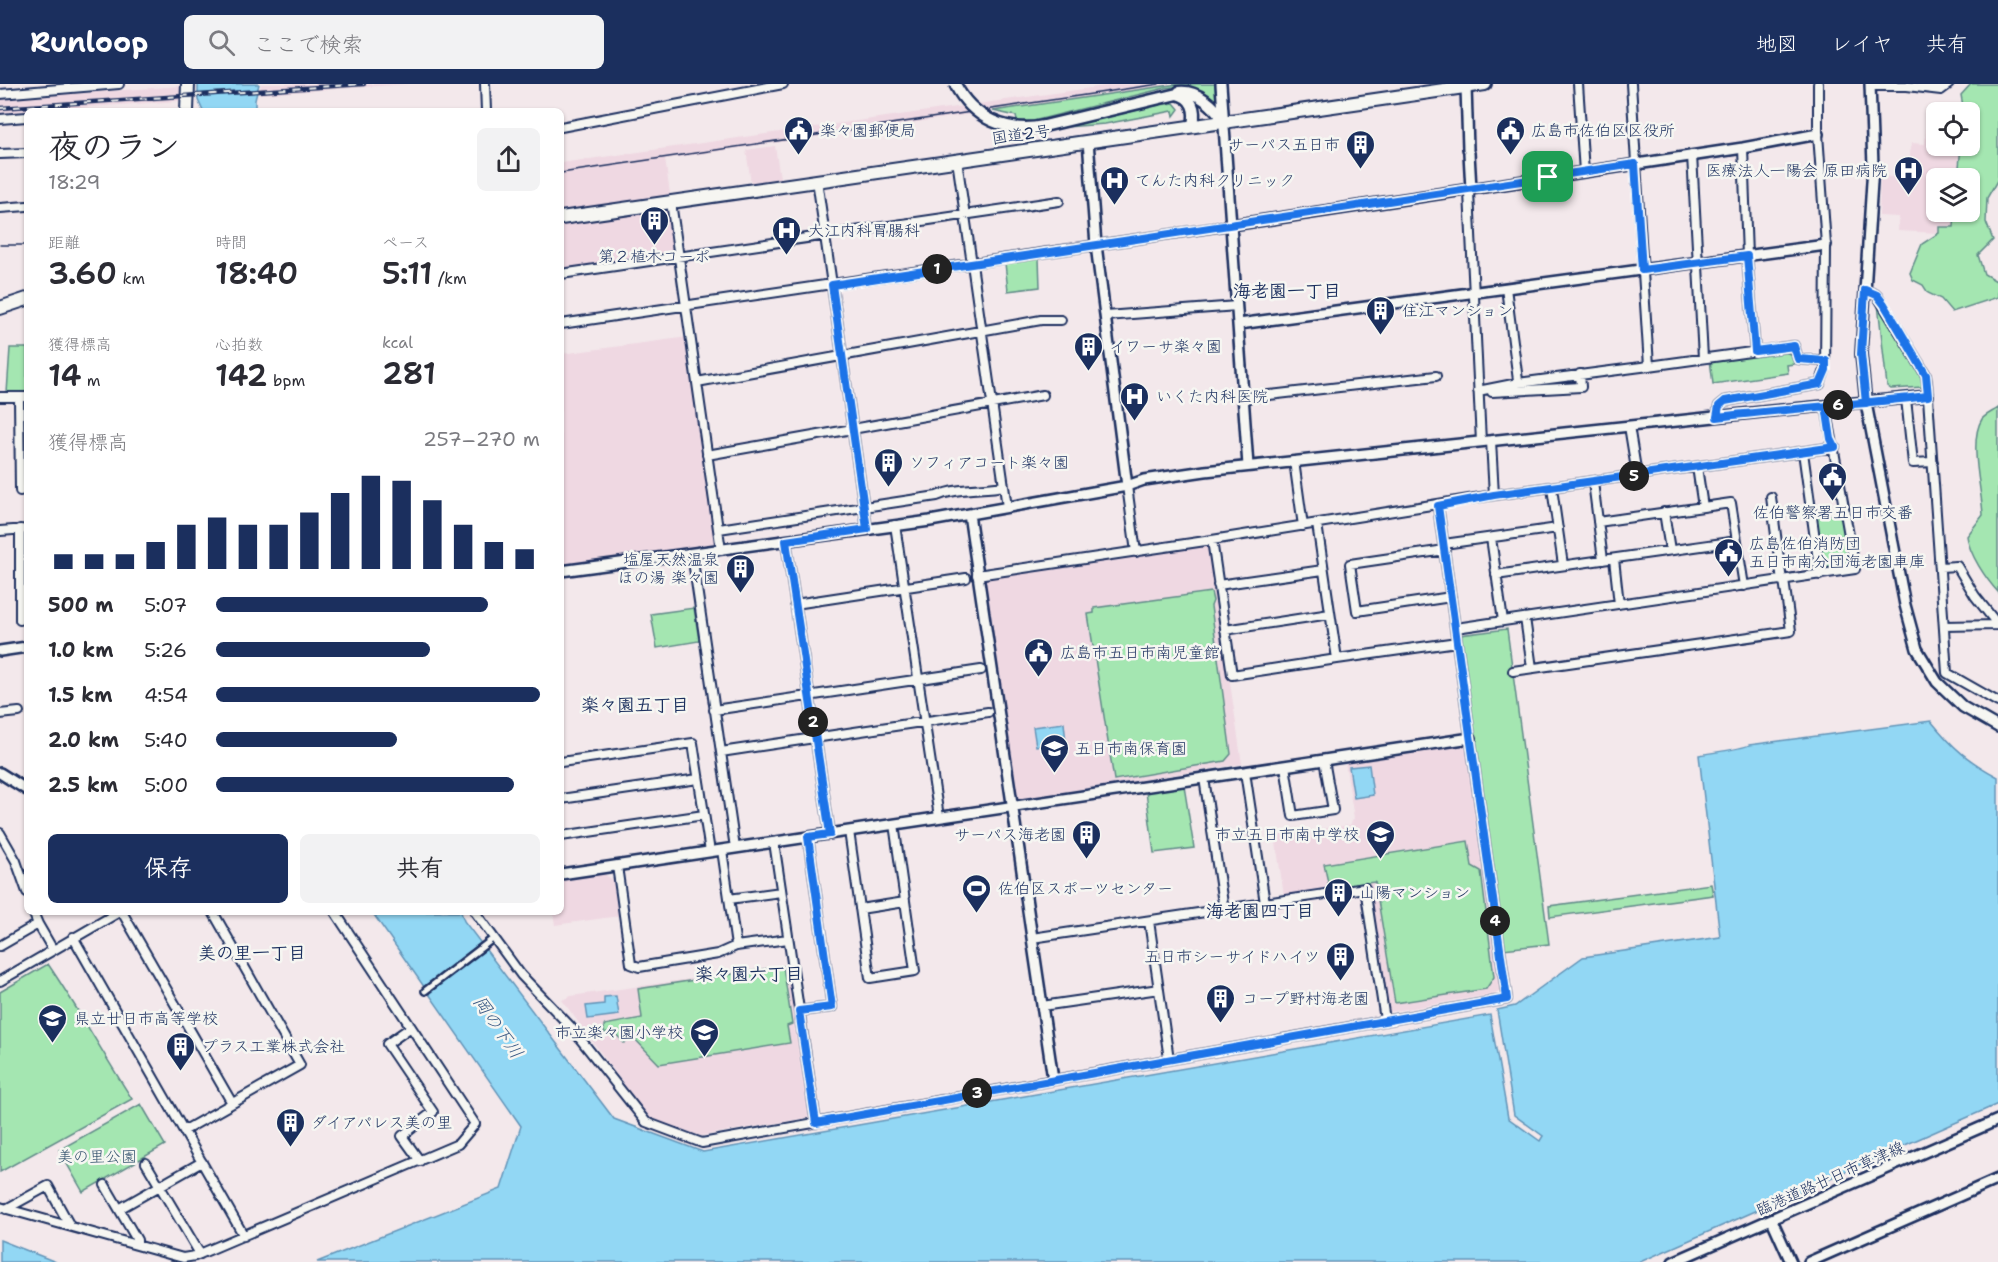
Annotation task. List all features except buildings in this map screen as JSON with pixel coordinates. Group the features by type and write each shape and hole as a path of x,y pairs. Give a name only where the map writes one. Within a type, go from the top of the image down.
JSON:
{"main road":[{"path":"187,108 188,84"},
{"path":"955,84 973,109 982,117 998,124 1026,129 1185,92 1197,95 1224,121"},
{"name":"国道2号","path":"564,218 1485,84"},
{"path":"1170,94 1183,96 1193,105 1195,111 1193,125"},
{"path":"0,308 24,300"}],"street":[{"path":"0,94 25,88 120,84"},
{"path":"485,84 486,108"},
{"path":"564,127 783,84"},
{"path":"1221,84 1248,466"},
{"path":"1578,84 1584,172"},
{"path":"1631,84 1649,366"},
{"path":"1717,417 1719,406 1725,401 1820,384 1826,370 1826,245 1818,134 1818,84"},
{"path":"1949,84 1941,90 1870,85 1873,166 1861,354 1866,403 1905,605 1917,649 1944,691 1964,707 1998,727"},
{"path":"1465,86 1478,391 1494,495"},
{"path":"0,119 24,117"},
{"path":"564,324 1743,148 1818,134"},
{"path":"1088,141 1096,245 1136,552"},
{"path":"1743,148 1747,256 1755,351"},
{"path":"0,154 24,153"},
{"path":"1692,155 1703,358"},
{"path":"957,160 1006,507"},
{"path":"816,180 867,529"},
{"path":"564,274 1059,201"},
{"path":"671,202 721,550"},
{"path":"0,208 24,206"},
{"path":"1239,324 1826,245"},
{"path":"1506,288 1519,387"},
{"path":"1865,290 1877,295 1884,304 1926,375 1947,673 1998,702"},
{"path":"1106,316 1238,306"},
{"path":"697,382 1041,320 1061,320"},
{"path":"1519,387 1581,374 1794,346 1798,359 1826,361"},
{"path":"1478,391 1519,387 1581,387 1581,374"},
{"path":"1243,398 1436,376"},
{"path":"707,455 1042,395"},
{"path":"564,572 969,514 1128,486 1144,480 1248,466 1928,396"},
{"path":"0,397 23,397 20,491"},
{"path":"1906,399 1913,463 1933,462"},
{"path":"1456,628 1855,569 1826,406"},
{"path":"1629,426 1637,475"},
{"path":"977,575 1438,506 1494,495 1835,447"},
{"path":"1803,452 1820,575"},
{"path":"1294,461 1303,526"},
{"path":"1697,467 1703,507"},
{"path":"1593,482 1603,560"},
{"path":"719,529 937,496 961,489 977,490 1004,486"},
{"path":"1552,488 1563,566"},
{"path":"1514,671 1791,631 1770,497"},
{"path":"1598,522 1731,503 1744,586"},
{"path":"477,915 521,975 570,1026 646,1122 702,1143 1507,999 1438,506"},
{"path":"1664,512 1670,550"},
{"path":"969,514 1053,1079"},
{"path":"1317,524 1337,659"},
{"path":"895,525 939,817"},
{"path":"1451,597 1357,611 1350,564 1558,528"},
{"path":"0,531 24,529 20,620"},
{"path":"1491,538 1503,621"},
{"path":"1212,540 1232,675 1457,642"},
{"path":"786,541 830,834"},
{"path":"1496,575 1737,541"},
{"path":"692,554 735,848"},
{"path":"1614,559 1619,604"},
{"path":"1940,567 1957,566 1975,596 1998,625"},
{"path":"1218,585 1323,570"},
{"path":"795,604 966,578"},
{"path":"1225,630 1330,614"},
{"path":"1525,618 1532,668"},
{"path":"1944,626 1998,625"},
{"path":"0,651 24,647"},
{"path":"714,710 981,670"},
{"path":"0,714 20,712"},
{"path":"721,752 988,712"},
{"path":"564,874 1470,738"},
{"path":"564,762 693,743 710,852"},
{"path":"1285,766 1293,816 1332,810 1324,760"},
{"path":"1245,772 1265,903"},
{"path":"0,773 24,788"},
{"path":"1204,778 1224,910"},
{"path":"564,799 698,779"},
{"path":"564,836 704,815"},
{"path":"849,831 870,978 915,971 894,825"},
{"path":"0,833 16,861 24,884"},
{"path":"799,1011 832,1007 808,837"},
{"path":"774,842 816,1123"},
{"path":"722,850 736,946"},
{"path":"617,866 631,964 639,967 718,954 736,946 788,939"},
{"path":"1032,938 1365,888 1385,1020"},
{"path":"729,899 781,892"},
{"path":"860,909 905,902"},
{"path":"34,915 53,950"},
{"path":"0,981 115,915"},
{"path":"123,915 232,1102"},
{"path":"185,1130 300,1065 216,915"},
{"path":"3,1208 183,1258 200,1254 244,1236 458,1144 475,1124 337,915"},
{"path":"1149,921 1169,1059"},
{"path":"0,946 38,924"},
{"path":"74,937 244,1236"},
{"path":"425,991 490,941"},
{"path":"1042,1006 1159,989"},
{"path":"411,1027 387,1044 433,1112 402,1136 420,1161"},
{"name":"臨港道路廿日市草津線","path":"1673,1262 1998,1121"},
{"path":"146,1162 200,1254"},
{"path":"119,1209 202,1162"},
{"path":"1809,1262 1998,1179"},
{"path":"105,1185 137,1240 137,1244"},
{"path":"3,1208 48,1186 70,1226"},
{"path":"1772,1220 1791,1262"}],"shaded area":[{"path":"261,84 409,84 260,94"},
{"path":"1119,84 1178,84 665,159 679,256 564,274 564,163"},
{"path":"194,85 194,100 75,108 24,108 24,111 0,113 0,99"},
{"name":"医療法人一陽会 原田病院","path":"1926,129 1926,156 1960,156 1959,168 1926,168 1926,222 1954,222 1954,228 1939,233 1898,231 1899,217 1879,216 1880,176 1908,178 1911,143 1925,144"},
{"path":"775,146 780,178 751,183 746,150"},
{"path":"688,337 722,549 564,572 564,354"},
{"path":"1206,544 1210,547 1242,764 1019,799 1014,795 983,583 987,578"},
{"name":"市立五日市南中学校","path":"1461,745 1466,748 1500,990 1496,994 1390,1012 1387,1010 1368,883 1284,896 1275,836 1350,825 1354,818 1345,762"},
{"path":"602,873 613,880 619,916 555,925 553,915 564,915 564,879"},
{"name":"市立楽々園小学校","path":"789,965 812,1117 701,1136 649,1118 562,1000 571,996"}],"green space":[{"path":"1178,84 1215,84 1216,104 1193,90 1173,87 1033,121 1017,121 1016,116 993,111"},
{"path":"1971,84 1998,84 1998,179 1987,198 1986,222 1993,240 1978,255 1984,274 1998,282 1998,297 1952,312 1941,299 1928,293 1923,285 1913,280 1910,273 1922,244 1939,233 1939,227 1954,227 1954,222 1980,222 1980,168 1959,168 1960,156 1980,156 1980,102 1962,102 1961,95"},
{"path":"1174,103 1179,109 1174,116 1173,111 1105,124 1065,127 1159,105"},
{"path":"1039,258 1040,287 1008,291 1005,263"},
{"path":"1878,304 1923,380 1923,387 1891,389 1887,386"},
{"path":"10,348 24,348 24,393 7,393"},
{"path":"1781,350 1794,356 1794,364 1787,365 1788,373 1713,384 1710,360"},
{"path":"1998,408 1998,592 1979,566 1971,551 1967,536 1983,515 1976,452 1978,428 1983,418"},
{"path":"1842,513 1850,561 1848,564 1822,567 1814,517"},
{"path":"1211,592 1231,754 1225,761 1114,780 1088,614 1094,613 1094,608"},
{"path":"694,608 699,641 657,648 651,614"},
{"path":"1507,629 1549,944 1503,949 1460,635"},
{"path":"1184,786 1194,848 1154,853 1146,792"},
{"path":"1468,841 1472,866 1481,871 1494,977 1486,989 1395,1003 1375,882 1329,887 1324,864"},
{"path":"1711,884 1713,895 1550,917 1549,906"},
{"name":"県立廿日市高等学校","path":"48,964 132,1099 0,1172 0,992"},
{"path":"783,966 792,1024 787,1026 790,1043 659,1064 632,1036 624,1043 616,1034 604,1033 604,1025 642,1018 638,989"},
{"name":"美の里公園","path":"141,1104 165,1145 83,1192 59,1150"}],"water":[{"path":"198,84 259,84 255,108 202,108 198,100"},
{"name":"岡の下川","path":"1931,721 1961,753 1998,777 1998,1104 1640,1262 317,1262 501,1189 521,1126 374,915 462,915 464,921 614,1119 703,1152 1490,1015 1508,1118 1540,1141 1543,1136 1514,1115 1497,1010 1515,1006 1583,957 1720,937 1699,755 1749,745"},
{"path":"1064,723 1066,742 1036,746 1033,727"},
{"path":"1369,765 1373,795 1354,798 1349,767"},
{"path":"616,996 619,1015 588,1019 586,1006 604,1004 604,997"},
{"path":"0,1240 56,1262 0,1262"}],"tram line":[{"path":"564,173 1159,84"},
{"path":"0,245 24,245"}],"railway":[{"path":"0,108 364,84"}],"place":[{"name":"楽々園郵便局","path":"799,156"},
{"name":"広島市佐伯区区役所","path":"1510,156"},
{"name":"サーパス五日市","path":"1361,170"},
{"name":"医療法人一陽会 原田病院","path":"1908,196"},
{"name":"てんた内科クリニック","path":"1114,206"},
{"name":"第２植木コーポ","path":"654,246"},
{"name":"大江内科胃腸科","path":"787,256"},
{"name":"住江マンション","path":"1381,336"},
{"name":"イワーサ楽々園","path":"1088,372"},
{"name":"いくた内科医院","path":"1135,422"},
{"name":"ソフィアコート楽々園","path":"888,488"},
{"name":"佐伯警察署五日市交番","path":"1833,502"},
{"name":"広島佐伯消防団 五日市南分団海老園車庫","path":"1728,578"},
{"name":"塩屋天然温泉 ほの湯 楽々園","path":"740,594"},
{"name":"広島市五日市南児童館","path":"1039,678"},
{"name":"五日市南保育園","path":"1054,774"},
{"name":"サーパス海老園","path":"1087,860"},
{"name":"市立五日市南中学校","path":"1380,860"},
{"name":"佐伯区スポーツセンター","path":"977,914"},
{"name":"山陽マンション","path":"1338,918"},
{"name":"五日市シーサイドハイツ","path":"1341,982"},
{"name":"コープ野村海老園","path":"1221,1024"},
{"name":"県立廿日市高等学校","path":"53,1044"},
{"name":"市立楽々園小学校","path":"704,1058"},
{"name":"プラス工業株式会社","path":"181,1072"},
{"name":"ダイアパレス美の里","path":"290,1148"}],"district":[{"name":"海老園一丁目","path":"1287,291"},
{"name":"楽々園五丁目","path":"635,705"},
{"name":"海老園四丁目","path":"1260,911"},
{"name":"美の里一丁目","path":"252,953"},
{"name":"楽々園六丁目","path":"749,974"}],"route":[{"path":"1548,177 832,285 867,529 786,541 830,834 808,837 832,1007 799,1011 816,1123 1507,999 1438,506 1494,495 1835,447 1831,439 1826,406 1866,403 1861,354 1865,290 1877,295 1884,304 1926,375 1928,396 1866,403 1770,411 1717,417 1719,406 1725,401 1820,384 1826,370 1826,361 1798,359 1794,346 1755,351 1747,256 1642,270 1635,164 1548,177"}]}
